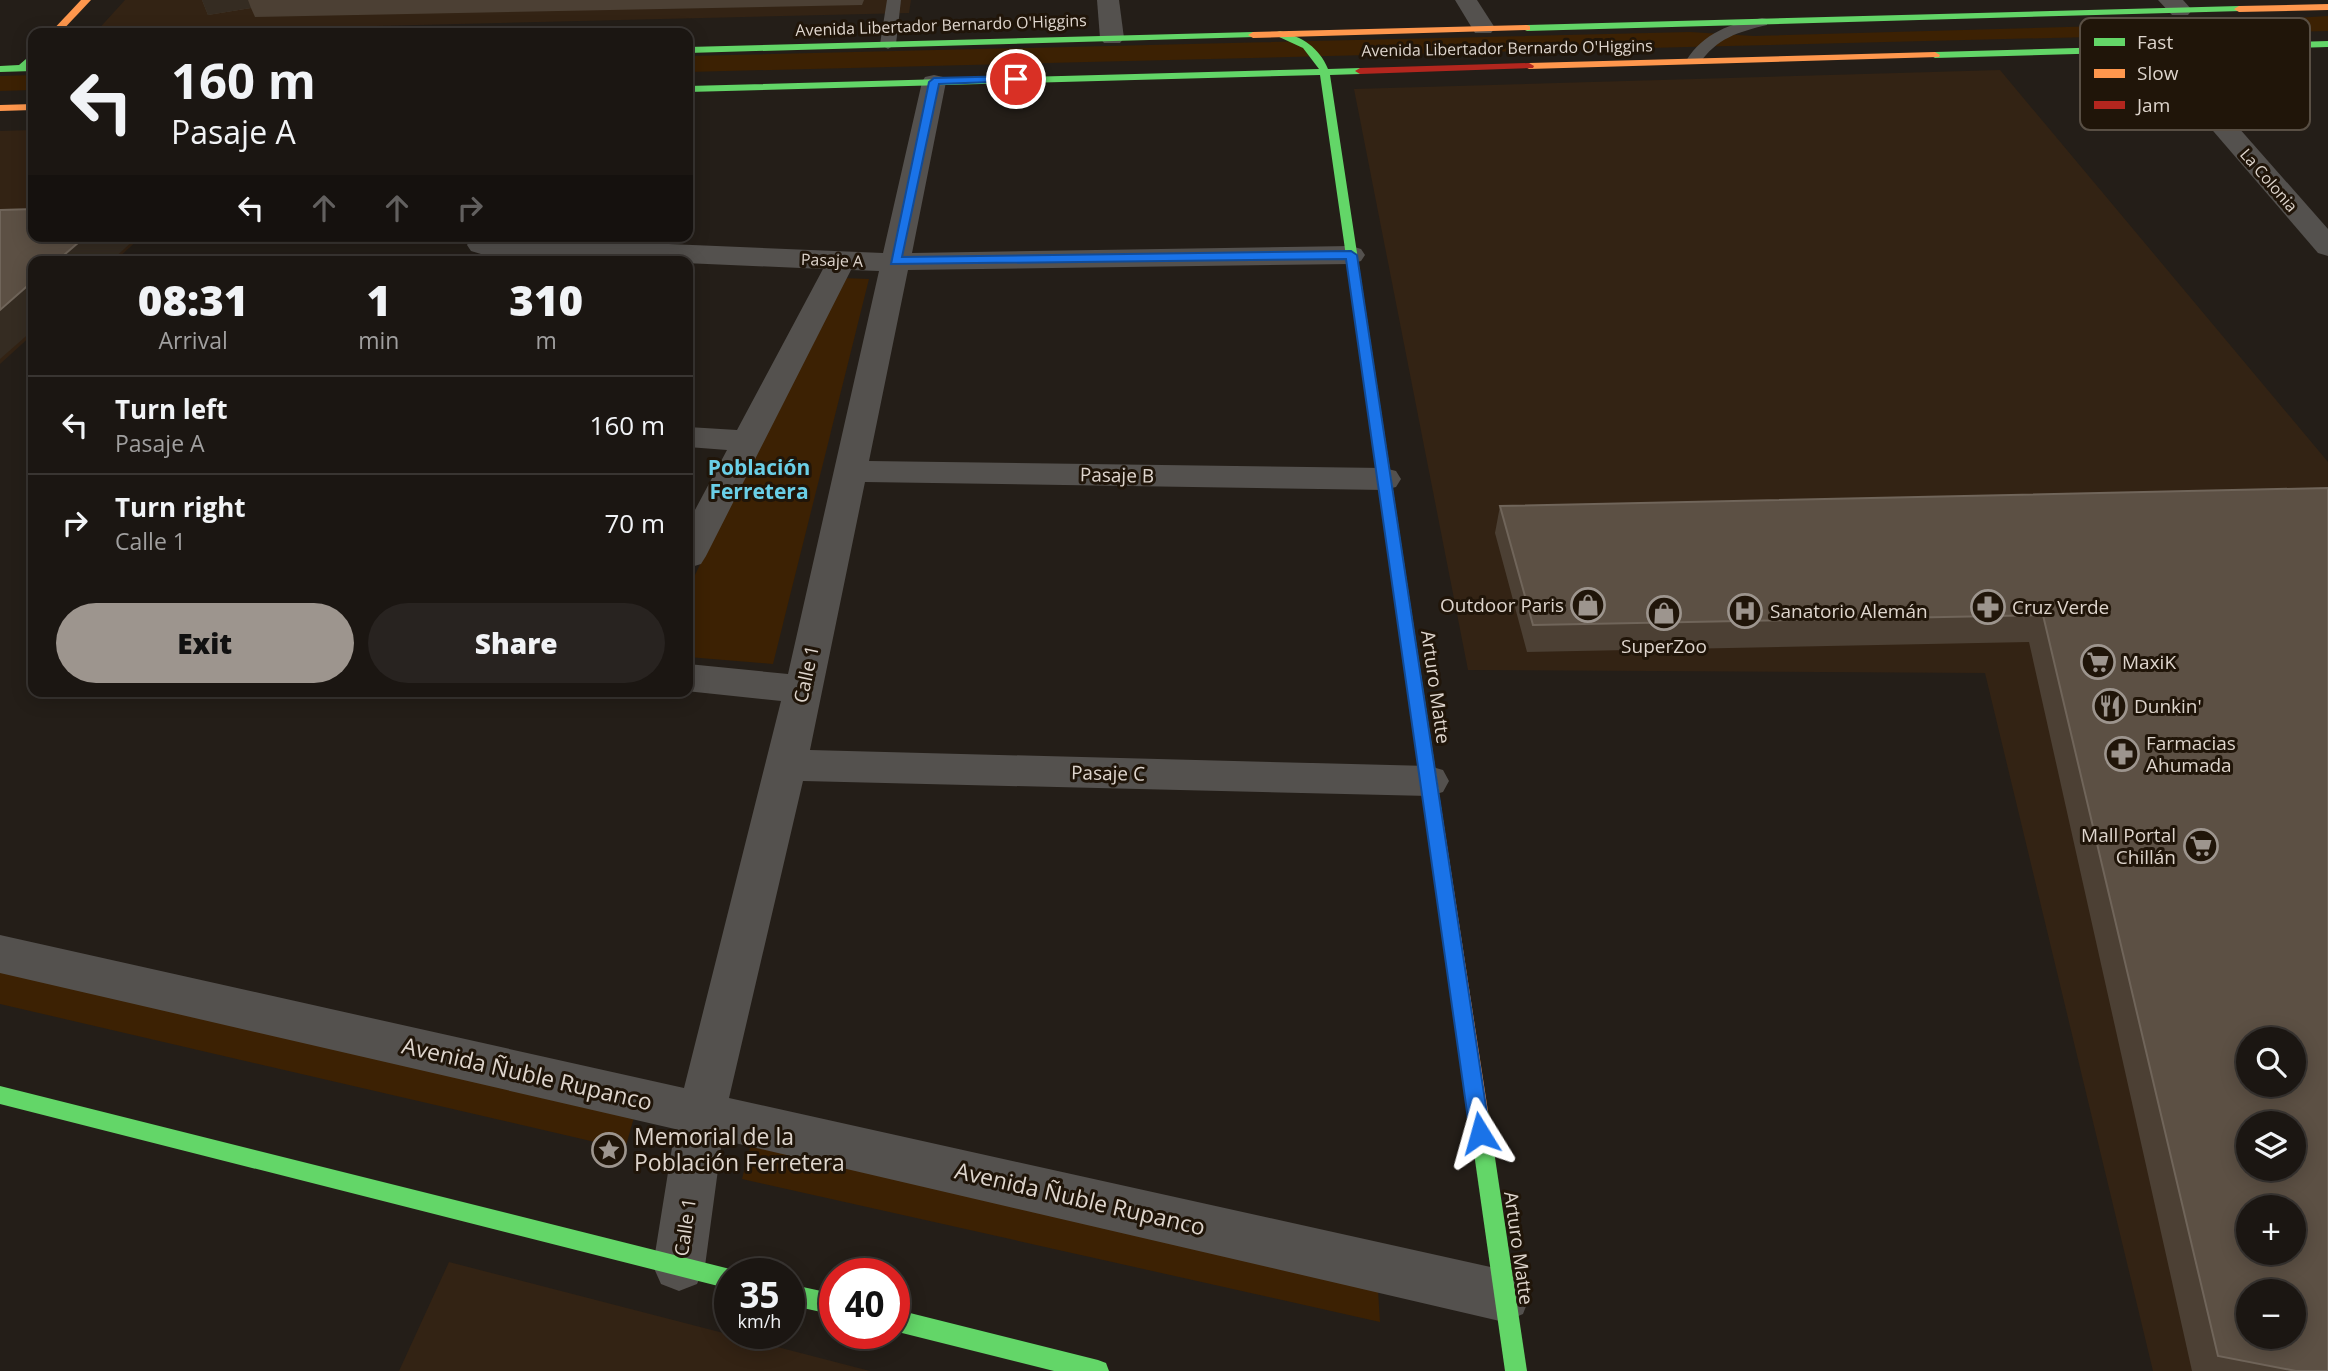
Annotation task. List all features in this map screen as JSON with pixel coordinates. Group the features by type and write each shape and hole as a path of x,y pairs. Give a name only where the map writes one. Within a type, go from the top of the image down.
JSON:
{"main road":[{"path":"60,28 86,0"},
{"name":"Avenida Libertador Bernardo O'Higgins","path":"693,50 1769,21 2175,5 2328,6"},
{"path":"1280,34 1311,48 1324,70"},
{"path":"1165,37 1183,46 1187,56 1171,75"},
{"name":"Avenida Libertador Bernardo O'Higgins","path":"2310,44 2328,44"},
{"name":"Avenida Libertador Bernardo O'Higgins","path":"693,89 2080,50"},
{"path":"0,69 28,64"},
{"name":"Arturo Matte","path":"1324,70 1516,1371"},
{"path":"0,108 28,107"},
{"path":"0,1095 714,1275"},
{"path":"910,1324 1098,1371"}],"street":[{"path":"1108,0 1112,38"},
{"path":"1466,0 1483,28"},
{"name":"Calle 1","path":"679,1266 701,1114 787,765 934,82"},
{"name":"La Colonia","path":"2226,130 2328,247"},
{"name":"Pasaje A","path":"481,245 841,261 1351,255"},
{"path":"693,545 841,261"},
{"path":"693,437 747,441"},
{"name":"Pasaje B","path":"850,471 1384,479"},
{"path":"693,678 803,689"},
{"name":"Pasaje C","path":"787,765 1429,781"},
{"name":"Avenida Ñuble Rupanco","path":"0,954 1504,1296"}],"lane":[{"path":"888,44 894,0"},
{"path":"1693,61 1699,49 1718,35 1769,21"}],"shaded area":[{"path":"125,0 911,0 909,13 298,28 100,28"},
{"path":"2328,16 2328,31 2310,31 2310,18 2293,18"},
{"path":"2080,27 2080,37 693,72 693,56 1690,32 1754,36"},
{"path":"2000,70 2328,462 2328,1371 2153,1371 1985,673 1468,670 1354,89"},
{"path":"28,75 28,90 0,91 0,76"},
{"path":"28,130 28,242 136,242 120,256 28,256 28,339 0,364 0,131"},
{"path":"842,278 869,279 773,664 693,657 693,579"},
{"path":"0,952 641,1093 625,1149 0,1004"},
{"path":"757,1120 1376,1258 1380,1322 742,1179"},
{"path":"449,1262 714,1331 714,1349 785,1349 870,1371 399,1371"}],"building":[{"path":"28,209 28,242 79,242 63,256 28,256 28,285 0,310 0,210"},
{"name":"Mall Portal Chillán","path":"2328,488 2328,1371 2296,1371 2218,1356 2043,615 1533,625 1500,506"}],"traffic: fast":[{"path":"1527,28 2239,9"},
{"path":"1280,34 1307,46 1317,56 1324,70 1434,813"},
{"path":"693,50 1253,35"},
{"path":"2310,45 2328,44"},
{"path":"1935,55 2080,51"},
{"path":"22,68 28,61"},
{"path":"0,69 28,68"},
{"path":"693,89 1360,71"},
{"path":"0,1095 714,1275"},
{"path":"1478,1111 1516,1371"},
{"path":"805,1298 819,1301"},
{"path":"910,1324 1098,1371"}],"traffic: slow":[{"path":"60,28 86,0"},
{"path":"2239,9 2328,7"},
{"path":"1253,35 1527,28"},
{"path":"1529,66 1935,55"},
{"path":"0,108 28,107"},
{"path":"1434,813 1478,1111"}],"traffic: jam":[{"path":"1360,71 1529,66"}],"place":[{"name":"Outdoor Paris","path":"1588,605"},
{"name":"Cruz Verde","path":"1988,607"},
{"name":"Sanatorio Alemán","path":"1745,611"},
{"name":"SuperZoo","path":"1664,613"},
{"name":"MaxiK","path":"2098,662"},
{"name":"Dunkin'","path":"2110,706"},
{"name":"Farmacias Ahumada","path":"2122,754"},
{"name":"Mall Portal Chillán","path":"2201,846"},
{"name":"Memorial de la Población Ferretera","path":"609,1150"}],"district":[{"name":"Población Ferretera","path":"759,480"}],"route":[{"path":"1016,79 934,82 896,261 1351,255 1480,1133"}]}
